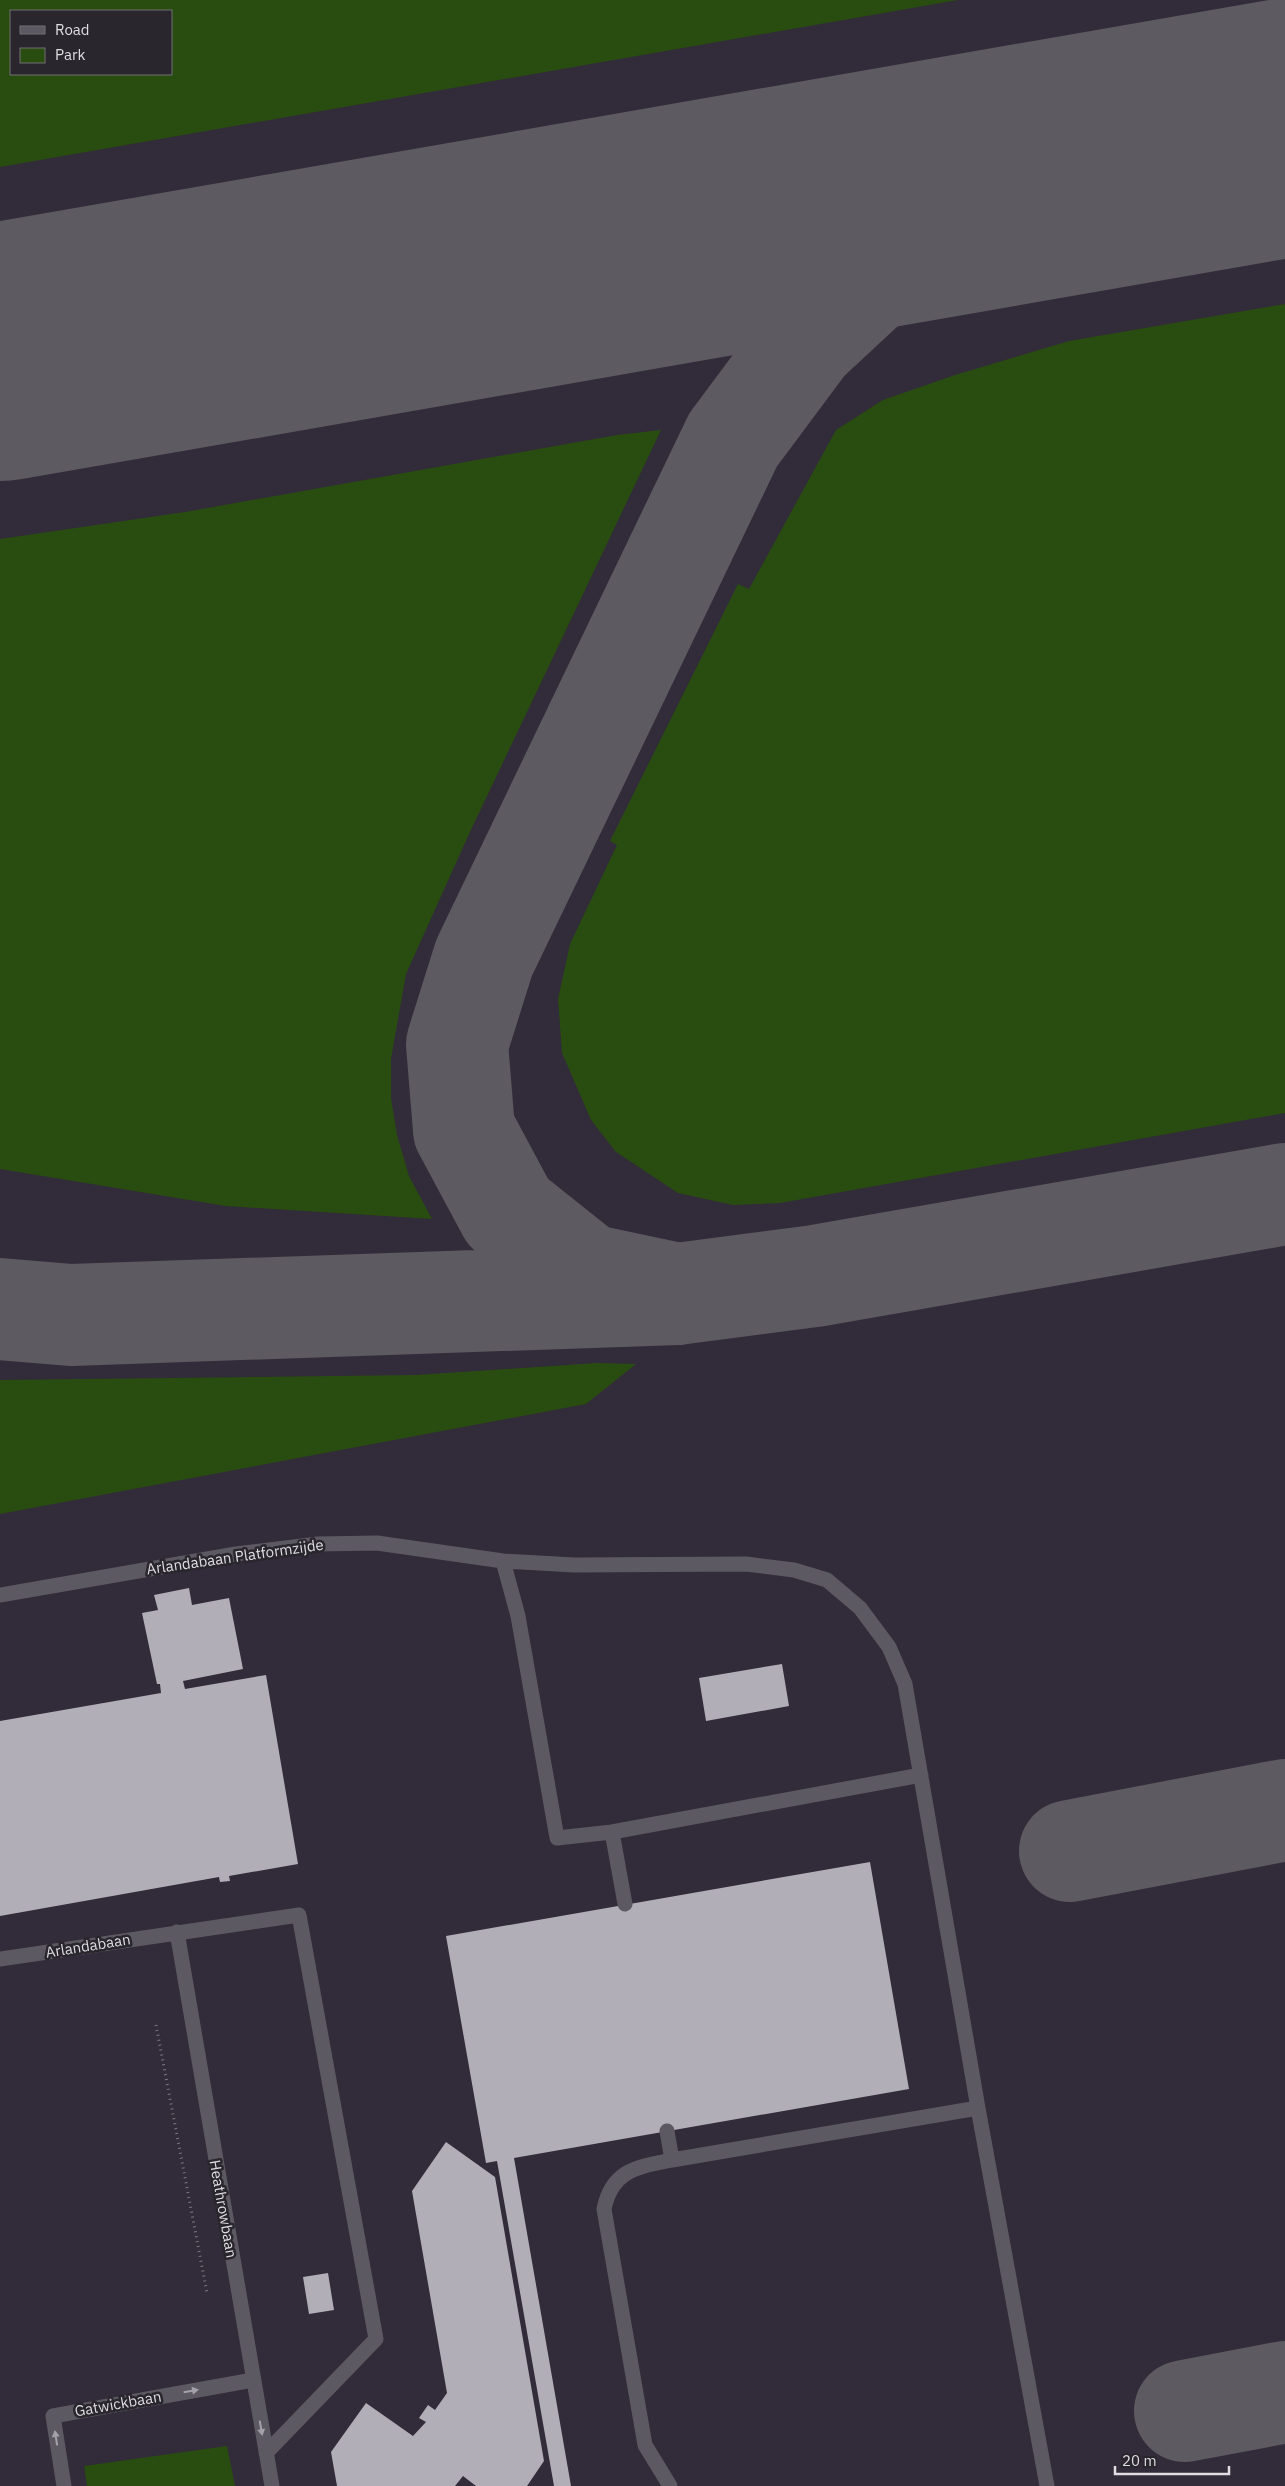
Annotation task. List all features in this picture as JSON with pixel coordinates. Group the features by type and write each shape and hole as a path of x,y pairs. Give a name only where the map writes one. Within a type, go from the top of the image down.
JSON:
{"street":[{"name":"Arlandabaan Platformzijde","path":"0,1595 236,1554 318,1544 377,1543 503,1561 574,1566 746,1564 794,1570 827,1580 860,1608 889,1647 905,1684 978,2108 1047,2486"},
{"path":"503,1561 518,1616 557,1838 612,1832 921,1775"},
{"path":"612,1832 625,1904"},
{"name":"Arlandabaan","path":"0,1960 299,1915 376,2339 266,2453"},
{"name":"Heathrowbaan","path":"177,1932 272,2486"},
{"path":"670,2486 645,2444 604,2209 608,2192 620,2175 645,2166 672,2160 978,2108"},
{"path":"666,2131 672,2160"},
{"name":"Gatwickbaan","path":"64,2486 52,2416 253,2380"}],"path":[{"path":"156,2025 207,2293"}],"shaded area":[{"path":"0,0 1285,0 1285,2486 0,2486"}],"green space":[{"path":"0,0 958,0 0,167"},
{"path":"1285,304 1285,1113 780,1203 733,1205 678,1193 616,1152 591,1120 562,1053 558,999 570,944 617,845 610,841 738,584 749,589 836,430 883,400 955,375 1069,341"},
{"path":"661,430 469,834 406,974 391,1059 391,1098 397,1135 409,1176 432,1219 226,1206 0,1169 0,539 185,512 617,435"},
{"path":"597,1363 636,1364 586,1404 0,1514 0,1380 416,1375"},
{"path":"227,2446 235,2486 87,2486 84,2466"}],"building":[{"path":"189,1588 192,1605 229,1598 243,1669 183,1681 185,1689 266,1675 298,1864 229,1876 230,1881 220,1882 219,1877 0,1916 0,1721 161,1693 160,1684 157,1684 142,1613 158,1610 154,1595"},
{"path":"782,1664 789,1706 706,1721 699,1678"},
{"path":"870,1862 909,2089 514,2158 571,2486 554,2486 497,2161 486,2163 446,1936"},
{"path":"446,2142 495,2177 544,2461 527,2486 476,2486 463,2476 455,2486 337,2486 331,2452 366,2403 413,2436 426,2422 419,2418 428,2405 435,2410 447,2393 412,2191"},
{"path":"328,2273 334,2310 309,2314 303,2277"}],"taxiway":[{"path":"677,1294 587,1275 508,1212 464,1130 457,1044 484,958 733,440 806,342 891,263 1012,197 1165,149"},
{"path":"0,1309 71,1315 677,1294 815,1276 1285,1194"},
{"path":"1070,1851 1285,1810"},
{"path":"1185,2411 1285,2392"}],"runway":[{"path":"0,352 1285,128"}]}
